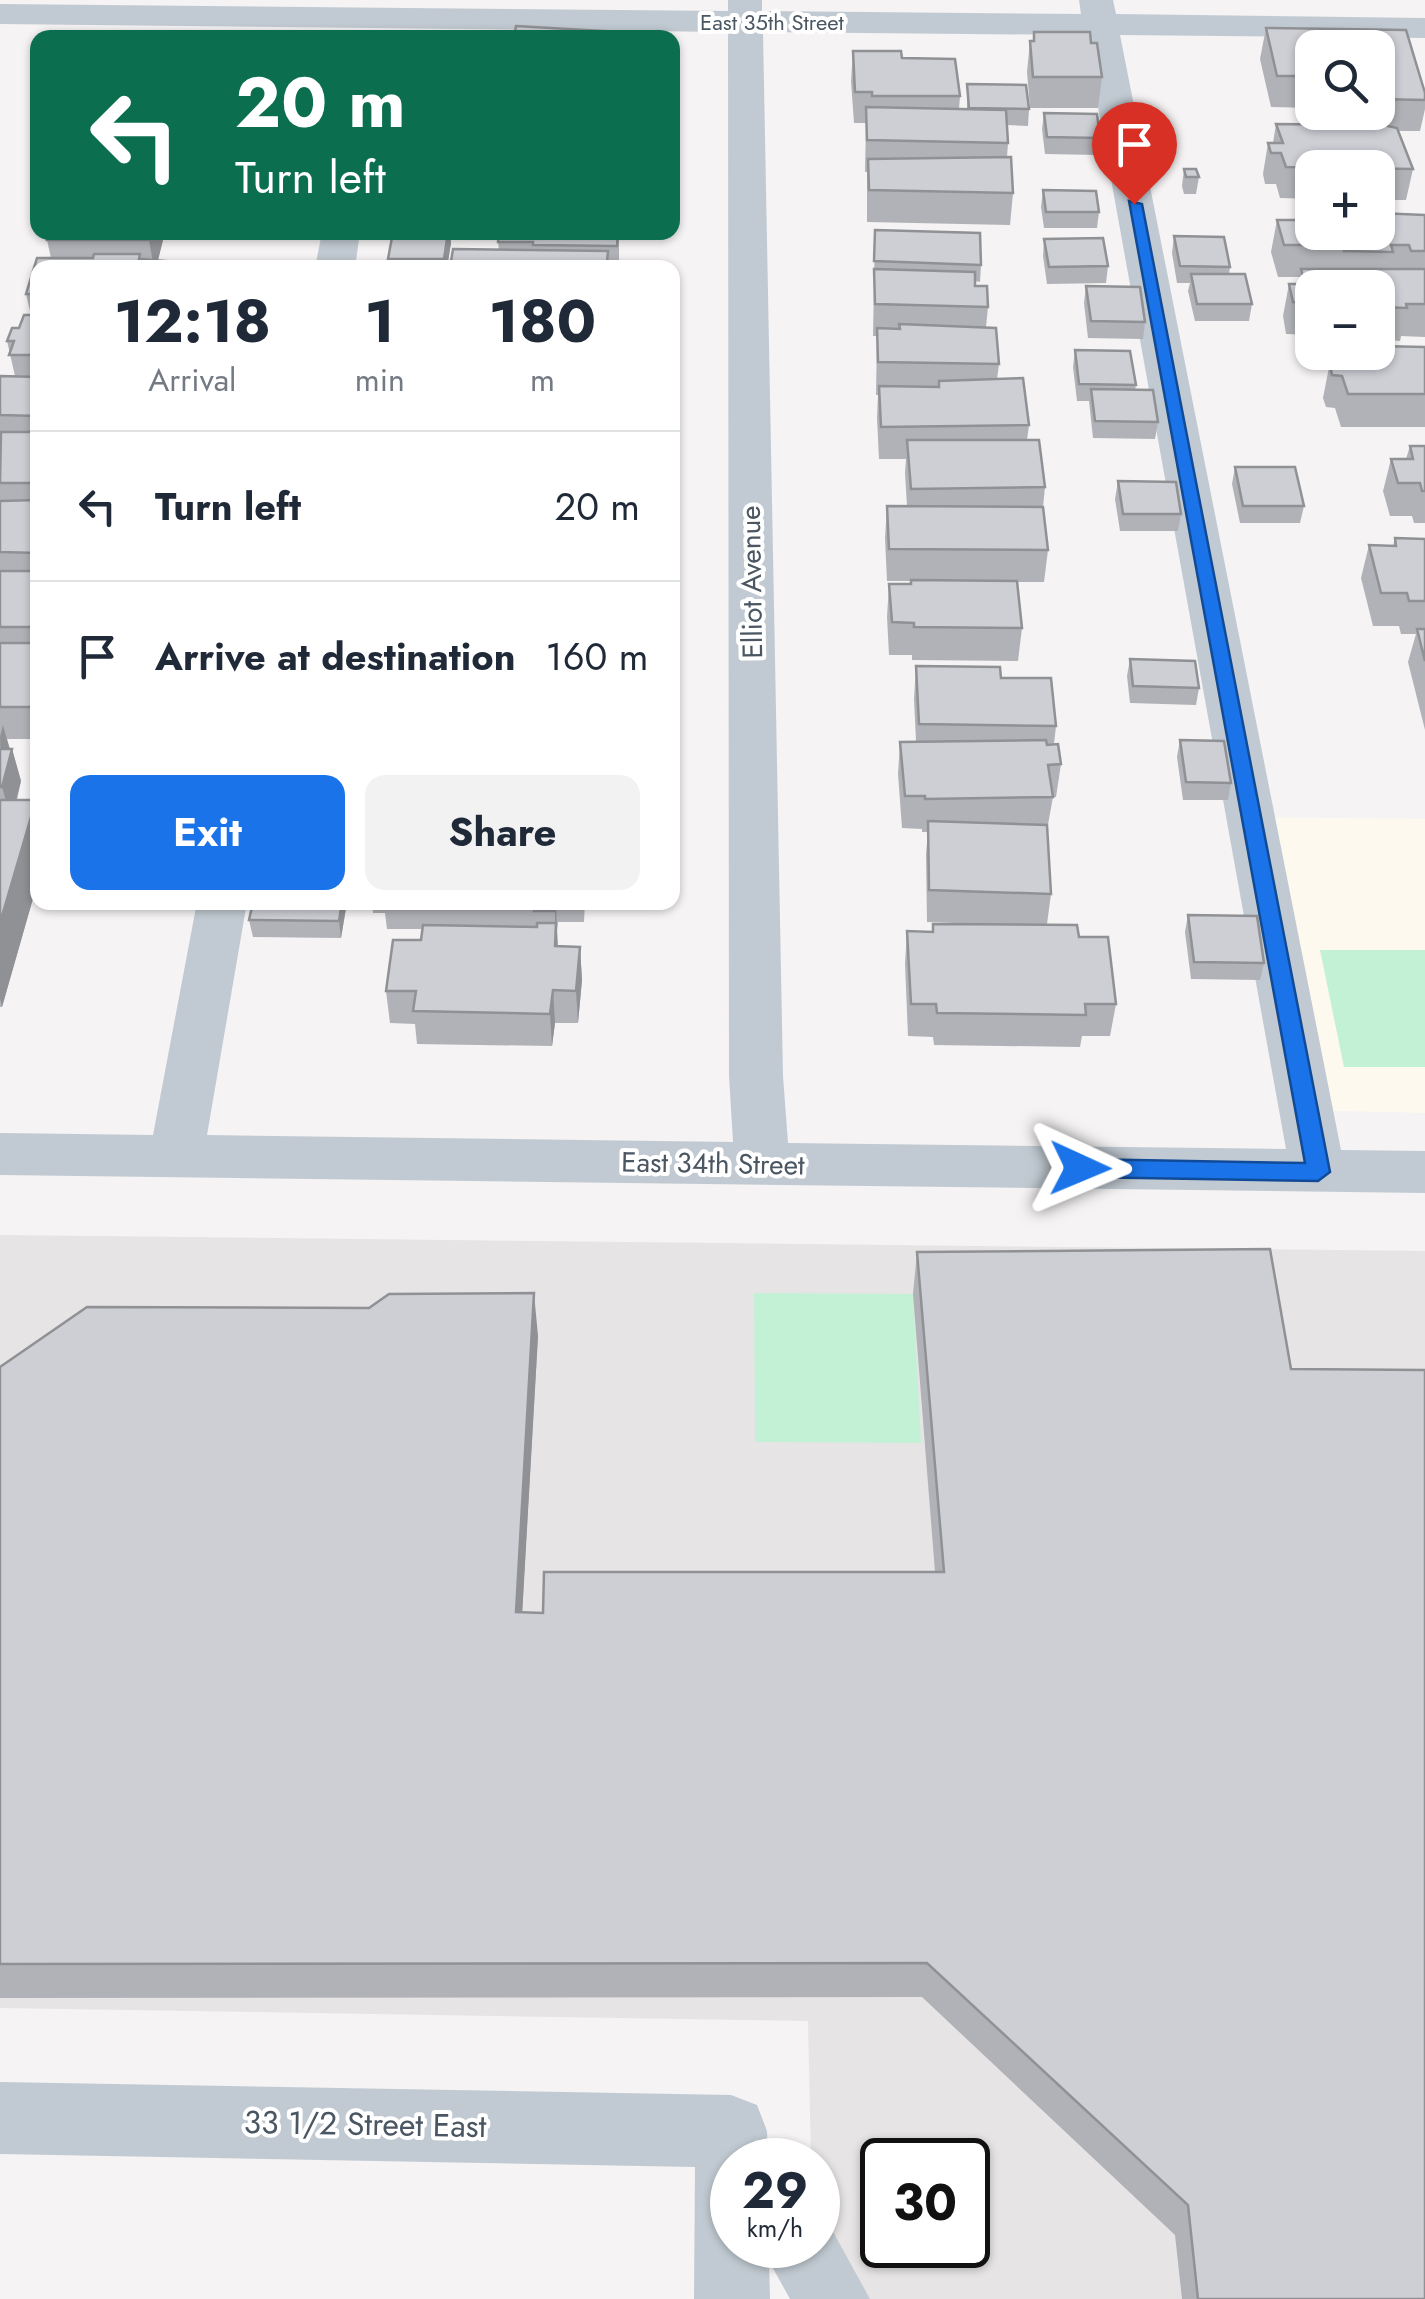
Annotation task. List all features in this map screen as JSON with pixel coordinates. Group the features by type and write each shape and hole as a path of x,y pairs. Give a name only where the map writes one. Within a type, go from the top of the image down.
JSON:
{"street":[{"name":"East 35th Street","path":"12,10 379,18 745,11 1098,12 1425,28"},
{"path":"0,54 12,10"},
{"name":"Elliot Avenue","path":"745,11 756,1076 762,1164"},
{"path":"1098,12 1318,1172"},
{"path":"176,1158 221,910"},
{"name":"East 34th Street","path":"0,1154 1425,1172"},
{"name":"33 1/2 Street East","path":"0,2118 710,2144"},
{"path":"732,2299 734,2268"},
{"path":"814,2268 832,2299"}],"shaded area":[{"path":"1250,817 1425,819 1425,1113 1299,1110"},
{"path":"0,1235 1425,1251 1425,2299 814,2299 815,2268 840,2268 840,2138 811,2138 808,2021 0,2008"}],"green space":[{"path":"1320,950 1425,950 1425,1067 1344,1067"},
{"path":"754,1293 913,1294 921,1443 755,1442"}],"building":[{"path":"516,26 585,30 515,30"},
{"path":"1266,28 1406,30 1425,100 1395,99 1395,30 1295,30 1295,76 1277,76"},
{"path":"1034,32 1090,32 1091,43 1097,43 1102,77 1033,77 1030,41 1034,41"},
{"path":"853,51 901,51 902,58 955,59 960,96 872,96 872,92 855,92"},
{"path":"967,84 1026,85 1029,109 969,108"},
{"path":"866,107 1006,110 1008,143 867,140"},
{"path":"1044,113 1097,114 1100,138 1047,137"},
{"path":"1276,124 1295,124 1295,130 1395,128 1413,169 1395,169 1395,150 1295,150 1295,167 1286,167 1281,153 1271,153 1268,143 1283,143"},
{"path":"1011,157 1013,193 869,190 868,159"},
{"path":"1184,169 1196,169 1199,177 1186,177"},
{"path":"1043,190 1096,191 1099,212 1046,212"},
{"path":"1395,214 1425,215 1425,251 1411,251 1409,245 1395,245"},
{"path":"1277,220 1295,220 1295,245 1284,245"},
{"path":"875,230 980,233 981,265 874,261"},
{"path":"1174,236 1224,237 1230,267 1180,266"},
{"path":"1103,238 1108,266 1049,267 1044,239"},
{"path":"392,240 447,240 444,259 388,259"},
{"path":"498,240 617,240 617,246"},
{"path":"453,249 608,251 607,260 451,260"},
{"path":"1392,250 1393,252 1344,251"},
{"path":"94,254 140,254 139,259 152,260 36,260 93,258"},
{"path":"874,269 975,272 975,286 987,286 988,307 875,304"},
{"path":"1425,269 1425,304 1395,308 1395,270 1301,270"},
{"path":"1191,274 1245,274 1252,304 1197,304"},
{"path":"1289,284 1295,284 1295,302 1293,302"},
{"path":"1086,286 1140,287 1145,322 1091,321"},
{"path":"24,315 30,315 30,355 9,355 14,341 7,341 12,328 19,328"},
{"path":"899,324 996,328 999,364 878,362 877,328 900,329"},
{"path":"1395,346 1425,347 1425,394 1348,394 1342,376 1332,375 1331,370 1395,370"},
{"path":"1075,350 1130,351 1136,385 1079,384"},
{"path":"0,376 30,377 30,416 0,415"},
{"path":"1023,378 1029,425 881,427 879,386 939,387 939,381"},
{"path":"1091,389 1153,390 1158,422 1095,421"},
{"path":"1,432 30,432 30,483 0,483"},
{"path":"907,440 1039,440 1045,487 911,489"},
{"path":"1410,446 1425,446 1425,491 1420,483 1398,483 1391,459 1413,459"},
{"path":"1235,467 1295,467 1304,506 1243,506"},
{"path":"1118,481 1176,482 1181,514 1123,514"},
{"path":"30,500 30,553 0,552 0,501"},
{"path":"887,506 1043,507 1048,550 889,549"},
{"path":"1395,538 1425,539 1425,601 1409,601 1407,593 1381,593 1369,545 1396,546"},
{"path":"0,571 30,571 30,627 0,627"},
{"path":"911,580 1017,581 1022,628 914,627 914,623 892,622 889,584 911,584"},
{"path":"1417,629 1425,629 1425,661"},
{"path":"0,643 30,643 30,707 0,707"},
{"path":"1130,659 1195,661 1199,688 1133,686"},
{"path":"916,666 1000,667 1001,678 1051,678 1056,726 919,724"},
{"path":"1046,740 1047,745 1058,744 1061,764 1048,765 1053,797 905,796 900,742"},
{"path":"1180,740 1224,741 1231,783 1186,782"},
{"path":"0,749 12,749 2,787 0,787"},
{"path":"0,800 30,800 30,820 0,923"},
{"path":"928,821 1047,825 1051,894 929,890"},
{"path":"251,910 341,910 339,921 249,920"},
{"path":"1188,915 1257,916 1264,963 1194,962"},
{"path":"537,923 556,923 555,946 580,947 576,991 553,990 550,1014 413,1011 416,991 386,991 393,940 421,940 423,925 537,927"},
{"path":"933,924 1077,925 1079,937 1108,937 1116,1004 1085,1004 1086,1015 937,1013 936,1004 911,1004 907,931 933,932"},
{"path":"1270,1249 1291,1369 1425,1370 1425,2299 1198,2299 1188,2205 927,1963 0,1964 0,1367 87,1307 369,1308 389,1294 534,1293 516,1612 543,1613 544,1572 944,1572 917,1252"}],"route":[{"path":"1080,1168 1318,1172 1134,204"}]}
